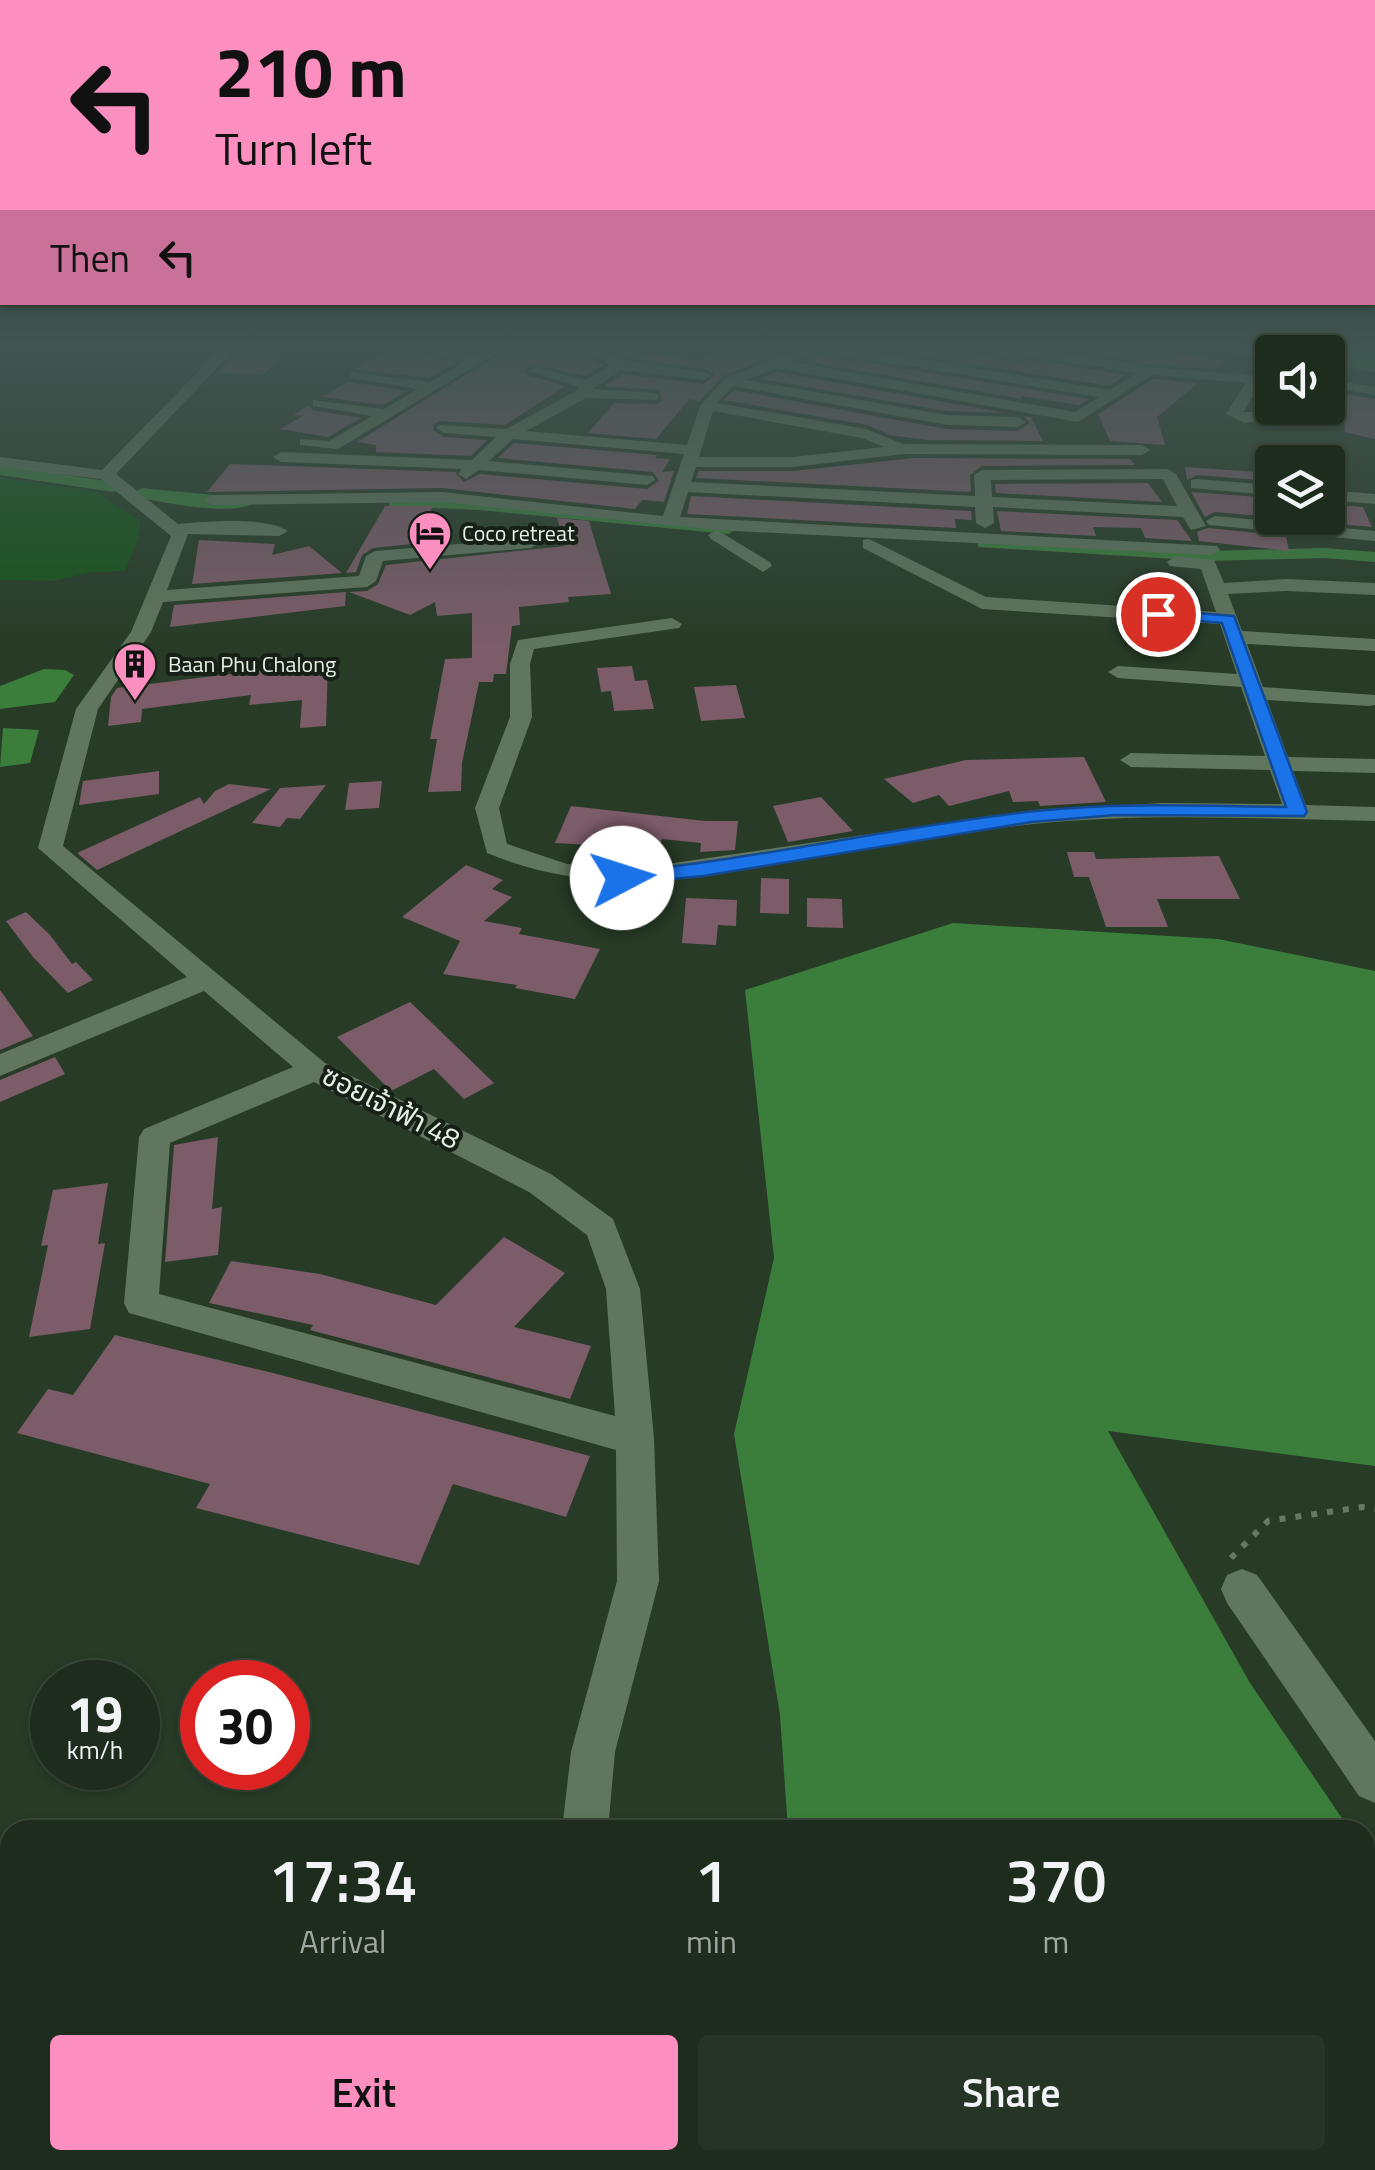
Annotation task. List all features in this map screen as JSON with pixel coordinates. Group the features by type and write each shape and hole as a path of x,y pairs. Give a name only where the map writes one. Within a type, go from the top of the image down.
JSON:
{"street":[{"path":"106,475 132,448"},
{"path":"442,497 493,448"},
{"path":"633,448 793,462 904,449 1142,450"},
{"path":"670,522 694,448"},
{"path":"281,457 475,465 646,480"},
{"path":"0,462 106,475 174,529 279,531"},
{"path":"212,500 442,497 670,522 986,540 1211,550 1168,474 982,474 986,540"},
{"path":"1198,484 1255,489"},
{"path":"682,486 1189,512"},
{"path":"1345,496 1375,499"},
{"path":"1214,521 1375,536"},
{"path":"500,524 502,546"},
{"name":"ซอยเจ้าฟ้า 48","path":"174,529 180,535 141,632 87,710 50,848 315,1070 540,1183 601,1228 623,1289 634,1438 638,1581 593,1752 587,1820"},
{"path":"763,566 707,535 1208,564 1298,812"},
{"path":"155,596 367,581 375,556 531,543"},
{"path":"868,544 982,602 1375,645"},
{"path":"1218,589 1287,585 1375,589"},
{"path":"672,624 525,644 520,664 521,717 487,808 496,848 562,871 622,878 703,870 1032,817 1115,810 1375,814"},
{"path":"1118,672 1369,700"},
{"path":"1132,760 1375,766"},
{"path":"0,1066 208,979"},
{"path":"315,1070 155,1137 142,1304 634,1438"},
{"path":"1236,1573 1375,1780"}],"path":[{"path":"1236,1573 1268,1521 1362,1507 1375,1509"}],"shaded area":[{"path":"0,477 98,492 141,522 125,571 91,572 54,581 0,580"},
{"path":"44,669 65,670 74,675 55,702 0,709 0,686"},
{"path":"3,728 39,730 30,763 0,767"},
{"path":"953,923 1218,939 1375,971 1375,1466 1108,1431 1250,1683 1343,1820 787,1820 780,1715 734,1434 774,1258 745,990"}],"building":[{"path":"376,448 479,448 471,456 376,452"},
{"path":"508,448 577,448 657,455 655,458 670,459 662,472 674,471 664,502 642,500 635,509 442,488 207,492 230,464 455,472 464,482 480,474 647,489 659,481 653,472 498,458"},
{"path":"915,458 1130,459 1135,465 982,466 970,475 971,492 696,478 699,471 793,471"},
{"path":"1185,467 1255,472 1255,480 1197,475 1187,480"},
{"path":"1148,483 1162,502 996,493 995,484"},
{"path":"1191,492 1255,497 1255,516 1215,512 1205,517"},
{"path":"691,496 971,511 972,520 955,519 956,528 687,514"},
{"path":"1345,505 1363,507 1372,527 1345,525"},
{"path":"385,506 433,506 413,544 373,548 362,555 356,572 346,573"},
{"path":"997,511 1177,520 1192,541 1145,538 1141,528 1093,527 1096,536 1001,531"},
{"path":"557,518 589,521 611,594 568,597 569,602 519,607 520,625 512,626 506,674 494,674 493,682 479,682 462,763 461,791 428,792 437,739 430,739 445,659 472,658 472,613 437,616 435,602 410,615 349,592 367,591 378,584 386,565 565,546"},
{"path":"1208,528 1286,536 1289,551 1199,541 1197,532"},
{"path":"199,540 275,544 272,555 309,546 342,573 192,584"},
{"path":"346,592 345,606 170,627 174,605"},
{"path":"328,662 326,726 300,728 302,700 249,705 251,695 142,709 141,722 108,726 111,697 117,688"},
{"path":"632,666 635,681 647,680 654,709 614,711 611,691 601,692 597,668"},
{"path":"736,685 745,718 701,721 694,687"},
{"path":"1084,757 1106,802 1040,806 1038,801 1013,802 1009,791 949,806 939,795 913,803 884,779 966,760"},
{"path":"159,771 159,794 79,805 83,781"},
{"path":"382,781 379,808 345,810 349,783"},
{"path":"229,784 271,789 97,870 77,853 200,797 204,804 215,791"},
{"path":"326,785 300,819 287,818 280,827 252,823 280,788"},
{"path":"821,797 853,831 788,842 773,806"},
{"path":"571,806 738,821 735,850 700,852 701,843 662,839 659,849 555,843"},
{"path":"1067,852 1094,852 1096,859 1219,856 1240,899 1157,899 1168,927 1106,927 1089,877 1074,877"},
{"path":"466,865 503,880 492,889 512,897 484,921 522,928 519,934 600,949 575,999 443,974 460,941 402,917"},
{"path":"761,878 789,879 789,914 760,913"},
{"path":"686,898 737,900 736,926 718,925 716,945 682,943"},
{"path":"807,898 842,899 843,928 807,927"},
{"path":"26,912 72,964 76,962 93,980 68,993 33,957 6,921"},
{"path":"0,990 33,1036 0,1050"},
{"path":"410,1002 494,1083 464,1099 434,1069 391,1091 337,1037"},
{"path":"55,1057 65,1074 0,1102 0,1080"},
{"path":"218,1137 212,1209 222,1207 218,1255 165,1262 174,1145"},
{"path":"108,1183 98,1244 105,1243 90,1329 29,1337 48,1245 41,1246 53,1190"},
{"path":"504,1237 565,1273 514,1327 591,1346 570,1399 310,1330 313,1325 209,1303 231,1261 320,1274 436,1305"},
{"path":"115,1335 590,1456 566,1517 453,1484 419,1565 196,1508 210,1484 17,1433 48,1389 73,1395"}],"waterway":[{"path":"0,470 113,487"},
{"path":"142,493 244,503"},
{"path":"395,502 479,505 728,529"},
{"path":"984,543 1208,556 1324,553 1375,557"}],"place":[{"name":"Coco retreat","path":"430,571"},
{"name":"Baan Phu Chalong","path":"135,702"}],"route":[{"path":"622,878 703,870 1032,817 1115,810 1298,812 1228,619 1158,614"}]}
